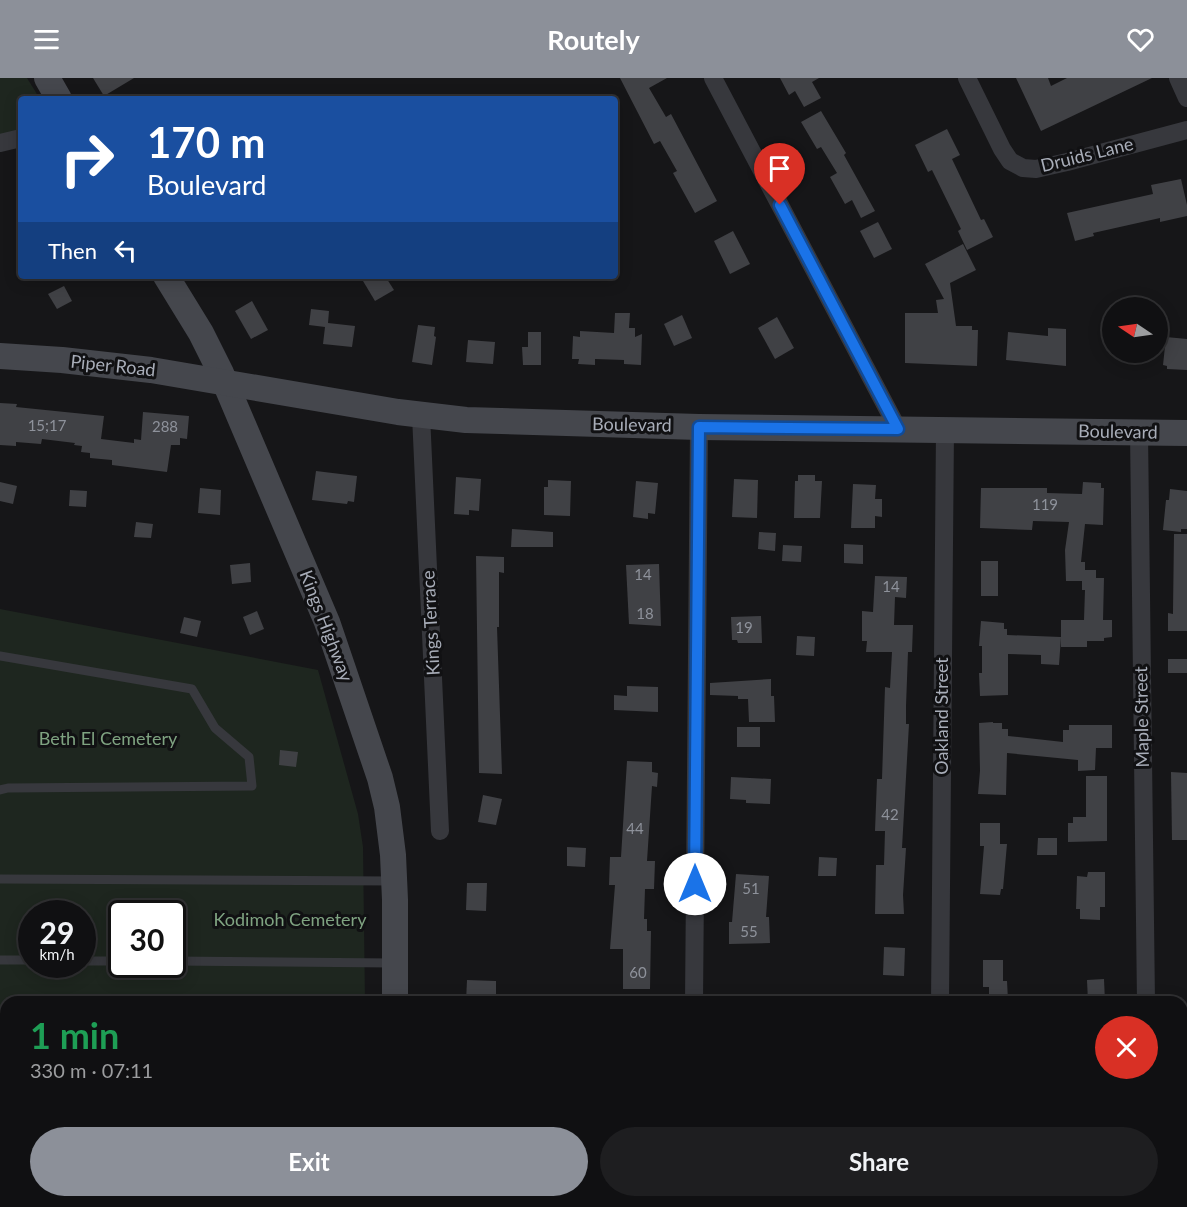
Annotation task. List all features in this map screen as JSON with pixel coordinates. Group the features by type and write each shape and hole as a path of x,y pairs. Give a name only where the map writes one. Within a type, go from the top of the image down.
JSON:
{"main road":[{"path":"46,78 57,96"},
{"name":"Kings Highway","path":"168,279 206,343 225,381 327,622 371,749 387,807 395,881 395,996"},
{"name":"Piper Road","path":"0,356 121,366 225,381"},
{"name":"Boulevard","path":"225,381 422,415 513,422 699,427 1187,433"}],"street":[{"path":"713,78 898,429"},
{"name":"Druids Lane","path":"967,78 1002,149 1010,161 1023,168 1036,169 1187,130"},
{"path":"1178,78 1187,98"},
{"path":"0,143 18,139"},
{"name":"Kings Terrace","path":"422,415 440,831"},
{"path":"694,996 699,427"},
{"name":"Oakland Street","path":"940,996 945,430"},
{"name":"Maple Street","path":"1138,432 1146,996"}],"lane":[{"path":"0,656 192,689 215,728 249,757 252,786 8,788 0,790"},
{"path":"0,879 395,881"},
{"path":"0,960 18,960"},
{"path":"186,961 396,963"}],"green space":[{"path":"0,78 27,78 38,96 18,96 18,132 0,136"},
{"name":"Beth El Cemetery","path":"0,609 318,670 358,814 363,847 365,996 0,996"}],"building":[{"path":"93,78 134,78 104,96"},
{"path":"620,78 667,78 649,88 666,117 671,114 717,201 695,213 673,173 677,171 660,141 654,144"},
{"path":"780,78 819,78 812,82 821,98 804,107 795,91 789,95"},
{"path":"1016,78 1048,78 1051,86 1067,78 1152,78 1041,131"},
{"path":"821,111 846,153 844,155 875,211 861,218 852,200 845,204 830,177 837,173 821,147 817,149 801,122"},
{"path":"947,129 960,155 952,159 981,220 984,219 993,237 967,250 958,231 961,229 932,170 928,172 915,145"},
{"path":"1181,179 1187,216 1160,222 1160,218 1093,233 1094,236 1075,241 1067,213 1153,194 1151,185"},
{"path":"878,222 892,249 874,258 860,231"},
{"path":"733,231 750,264 730,274 714,241"},
{"path":"963,244 976,270 950,283 956,326 972,326 972,330 978,330 977,366 905,363 905,313 938,313 936,300 944,299 925,264"},
{"path":"362,279 387,279 394,290 375,301"},
{"path":"64,286 72,301 57,309 48,294"},
{"path":"252,301 268,330 251,339 235,311"},
{"path":"311,309 329,311 328,323 355,326 352,347 323,344 325,327 309,325"},
{"path":"615,313 630,313 629,328 635,328 635,337 642,334 641,365 624,364 624,360 595,359 595,365 578,364 579,359 572,359 573,336 580,337 580,331 614,333"},
{"path":"682,315 692,338 674,346 664,324"},
{"path":"777,317 794,348 775,359 758,328"},
{"path":"418,325 435,327 432,365 412,362"},
{"path":"1048,328 1066,329 1066,366 1006,360 1008,332 1048,336"},
{"path":"528,332 541,332 541,365 523,365 522,347 528,347"},
{"path":"1168,337 1187,339 1187,370 1167,369 1167,366 1163,365 1168,363"},
{"path":"468,340 495,342 493,364 466,362"},
{"path":"0,403 17,404 16,407 104,416 101,439 134,443 134,439 141,440 143,412 189,416 187,439 180,438 180,445 171,445 167,472 112,465 112,460 90,458 90,453 81,452 82,446 74,445 75,443 42,439 41,444 16,442 16,446 0,445"},
{"path":"316,471 357,476 354,502 348,501 347,504 312,500"},
{"path":"798,475 815,475 815,481 822,481 820,518 794,518 795,481 798,481"},
{"path":"456,477 481,479 479,511 469,510 469,515 454,514"},
{"path":"734,479 758,480 757,518 732,517"},
{"path":"548,480 571,481 570,516 544,515 544,487 548,487"},
{"path":"636,481 658,483 655,514 648,513 648,519 633,517"},
{"path":"0,482 17,486 13,504 0,501"},
{"path":"1083,482 1101,483 1101,488 1104,488 1103,525 1085,524 1081,562 1085,562 1085,570 1096,570 1096,578 1104,578 1103,620 1112,620 1112,637 1104,638 1104,641 1087,641 1087,647 1061,647 1061,620 1084,620 1085,590 1082,590 1082,581 1066,581 1065,550 1069,522 1033,521 1032,530 980,528 981,488 1047,488 1047,493 1082,494"},
{"path":"853,484 876,485 875,499 882,499 882,517 875,516 875,528 851,528"},
{"path":"200,488 221,490 220,515 198,513"},
{"path":"1170,489 1187,491 1187,529 1181,529 1181,532 1163,530 1166,500 1169,500"},
{"path":"70,490 87,491 86,507 69,506"},
{"path":"136,522 153,524 151,538 134,537"},
{"path":"512,529 553,532 553,547 511,547"},
{"path":"759,532 776,533 775,551 758,549"},
{"path":"1174,534 1187,534 1187,631 1168,631 1168,613 1173,614"},
{"path":"844,544 863,545 863,564 844,563"},
{"path":"783,545 802,546 801,562 782,561"},
{"path":"476,556 504,557 504,573 499,572 499,627 497,627 502,774 479,773"},
{"path":"981,561 998,561 998,596 981,596"},
{"path":"250,563 251,582 232,584 230,565"},
{"path":"659,564 661,626 629,624 626,565"},
{"path":"875,576 907,577 906,598 895,597 894,625 913,625 912,652 908,652 906,706 906,724 909,724 902,848 906,848 904,914 875,914 876,865 884,865 885,831 875,831 877,779 882,779 885,687 890,688 892,652 866,652 867,641 862,641 862,611 873,612"},
{"path":"257,611 264,629 250,635 243,617"},
{"path":"761,616 762,643 738,643 737,640 732,640 731,617"},
{"path":"184,617 201,621 197,637 180,633"},
{"path":"981,621 1004,623 1007,635 1061,637 1059,665 1041,664 1041,655 1008,654 1008,695 980,696"},
{"path":"797,636 815,637 814,656 796,655"},
{"path":"1168,659 1187,659 1187,673 1168,673"},
{"path":"771,679 775,722 749,722 748,699 738,699 738,696 710,695 710,683"},
{"path":"627,686 658,687 658,712 614,710 614,695 627,696"},
{"path":"979,723 1002,723 1002,729 1008,729 1008,736 1063,742 1063,730 1069,730 1069,725 1112,725 1112,748 1096,748 1095,770 1078,771 1078,760 1007,753 1006,795 978,794"},
{"path":"737,727 760,727 760,747 737,747"},
{"path":"280,750 298,752 296,767 279,765"},
{"path":"627,761 652,762 652,772 658,773 657,787 652,786 647,861 655,861 654,889 645,889 644,919 647,919 647,931 651,931 650,989 623,989 623,949 610,949 615,885 609,885 610,857 621,857"},
{"path":"1171,772 1187,773 1187,840 1172,840"},
{"path":"1086,776 1107,776 1107,841 1068,842 1068,823 1073,823 1073,817 1086,817"},
{"path":"731,777 771,779 770,804 746,803 746,800 730,799"},
{"path":"483,795 502,799 496,825 478,822"},
{"path":"980,823 1000,823 1000,844 1007,844 1003,889 1000,895 980,894 984,846 980,846"},
{"path":"1038,838 1057,838 1057,855 1037,855"},
{"path":"567,847 586,848 585,867 567,866"},
{"path":"819,857 837,858 836,876 818,876"},
{"path":"1088,872 1105,872 1105,907 1100,907 1100,920 1080,919 1080,909 1076,909 1077,876 1087,877"},
{"path":"736,874 769,876 766,917 769,917 770,943 729,944 729,922 732,922"},
{"path":"467,883 487,883 486,911 466,910"},
{"path":"884,947 905,948 904,976 883,975"},
{"path":"983,960 1003,960 1003,981 1007,981 1008,996 989,996 989,987 983,987"},
{"path":"1104,979 1105,996 1088,996 1087,980"},
{"path":"467,980 496,981 496,996 466,996"}],"route":[{"path":"695,884 699,427 898,429 780,205"}],"park label":[{"name":"Kodimoh Cemetery","path":"290,920"}]}
